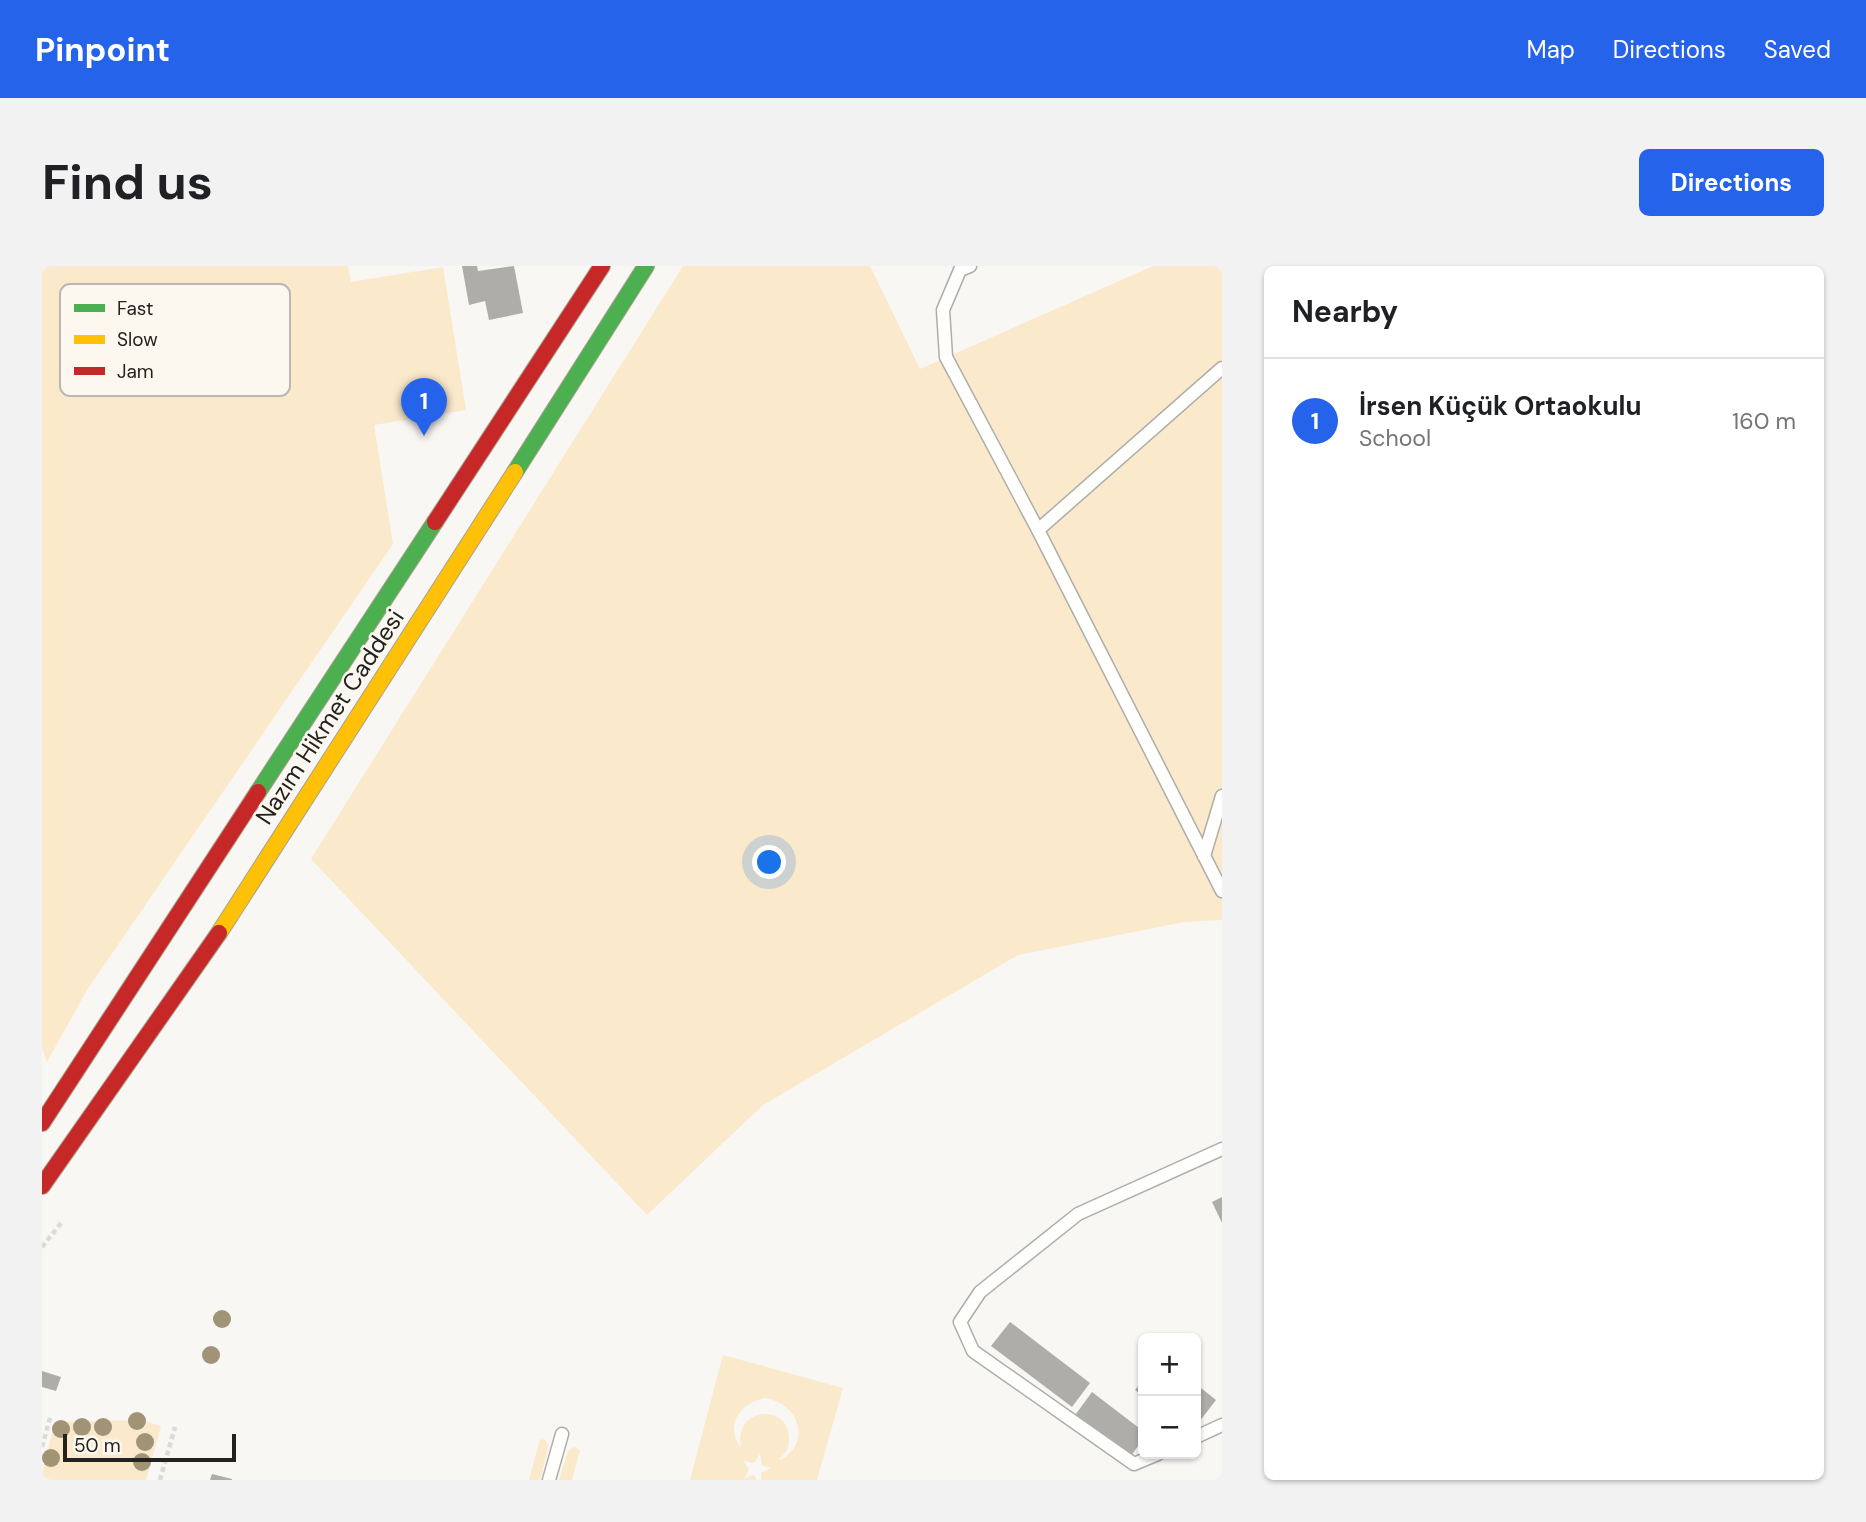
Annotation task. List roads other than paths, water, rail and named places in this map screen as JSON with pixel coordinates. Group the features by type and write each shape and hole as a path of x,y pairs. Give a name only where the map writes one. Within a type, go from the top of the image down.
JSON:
{"main road":[{"name":"Nazım Hikmet Caddesi","path":"42,1123 603,266"},
{"name":"Nazım Hikmet Caddesi","path":"42,1186 206,952 646,266"}],"lane":[{"path":"971,266 960,270 943,310 946,358 1038,530 1222,891"},
{"path":"1038,530 1222,368"},
{"path":"1204,856 1222,796"},
{"path":"1146,1459 1134,1464 973,1351 960,1322 980,1292 1078,1214 1222,1149"},
{"path":"1201,1435 1222,1425"},
{"path":"549,1480 562,1434"}],"place":[{"name":"İrsen Küçük Ortaokulu","path":"424,436"}]}
